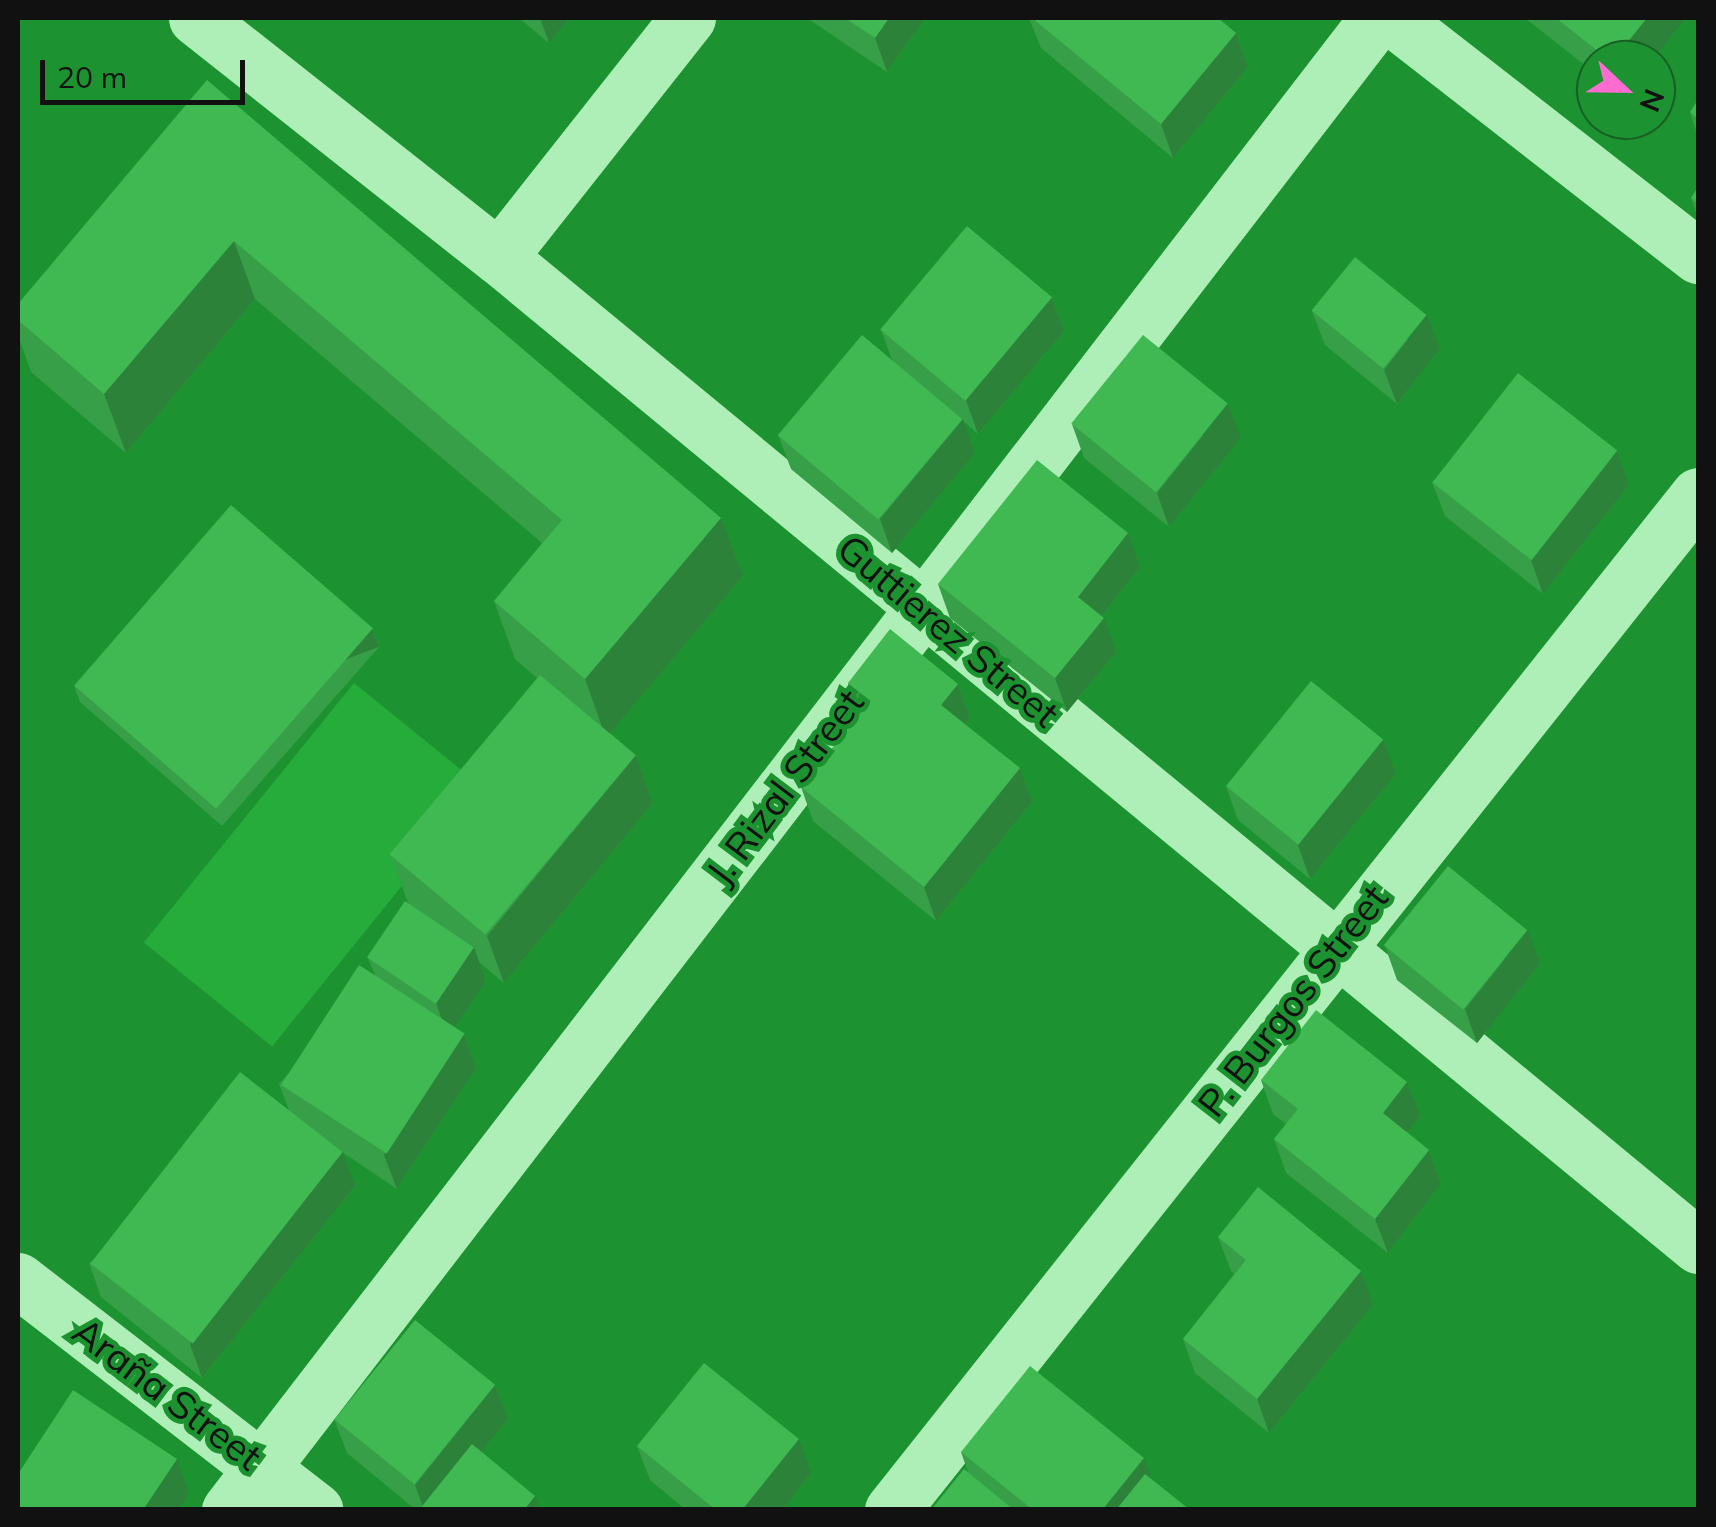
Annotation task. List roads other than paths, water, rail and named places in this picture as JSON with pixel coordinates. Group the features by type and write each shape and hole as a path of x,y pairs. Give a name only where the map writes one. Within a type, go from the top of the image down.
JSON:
{"street":[{"name":"Guttierez Street","path":"196,18 500,257 921,610 1698,1246"},
{"path":"500,257 688,18"},
{"name":"J. Rizal Street","path":"228,1510 1377,18"},
{"path":"1392,18 1698,256"},
{"name":"P. Burgos Street","path":"892,1510 1334,948 1698,495"},
{"name":"Araña Street","path":"18,1280 316,1510"}]}
